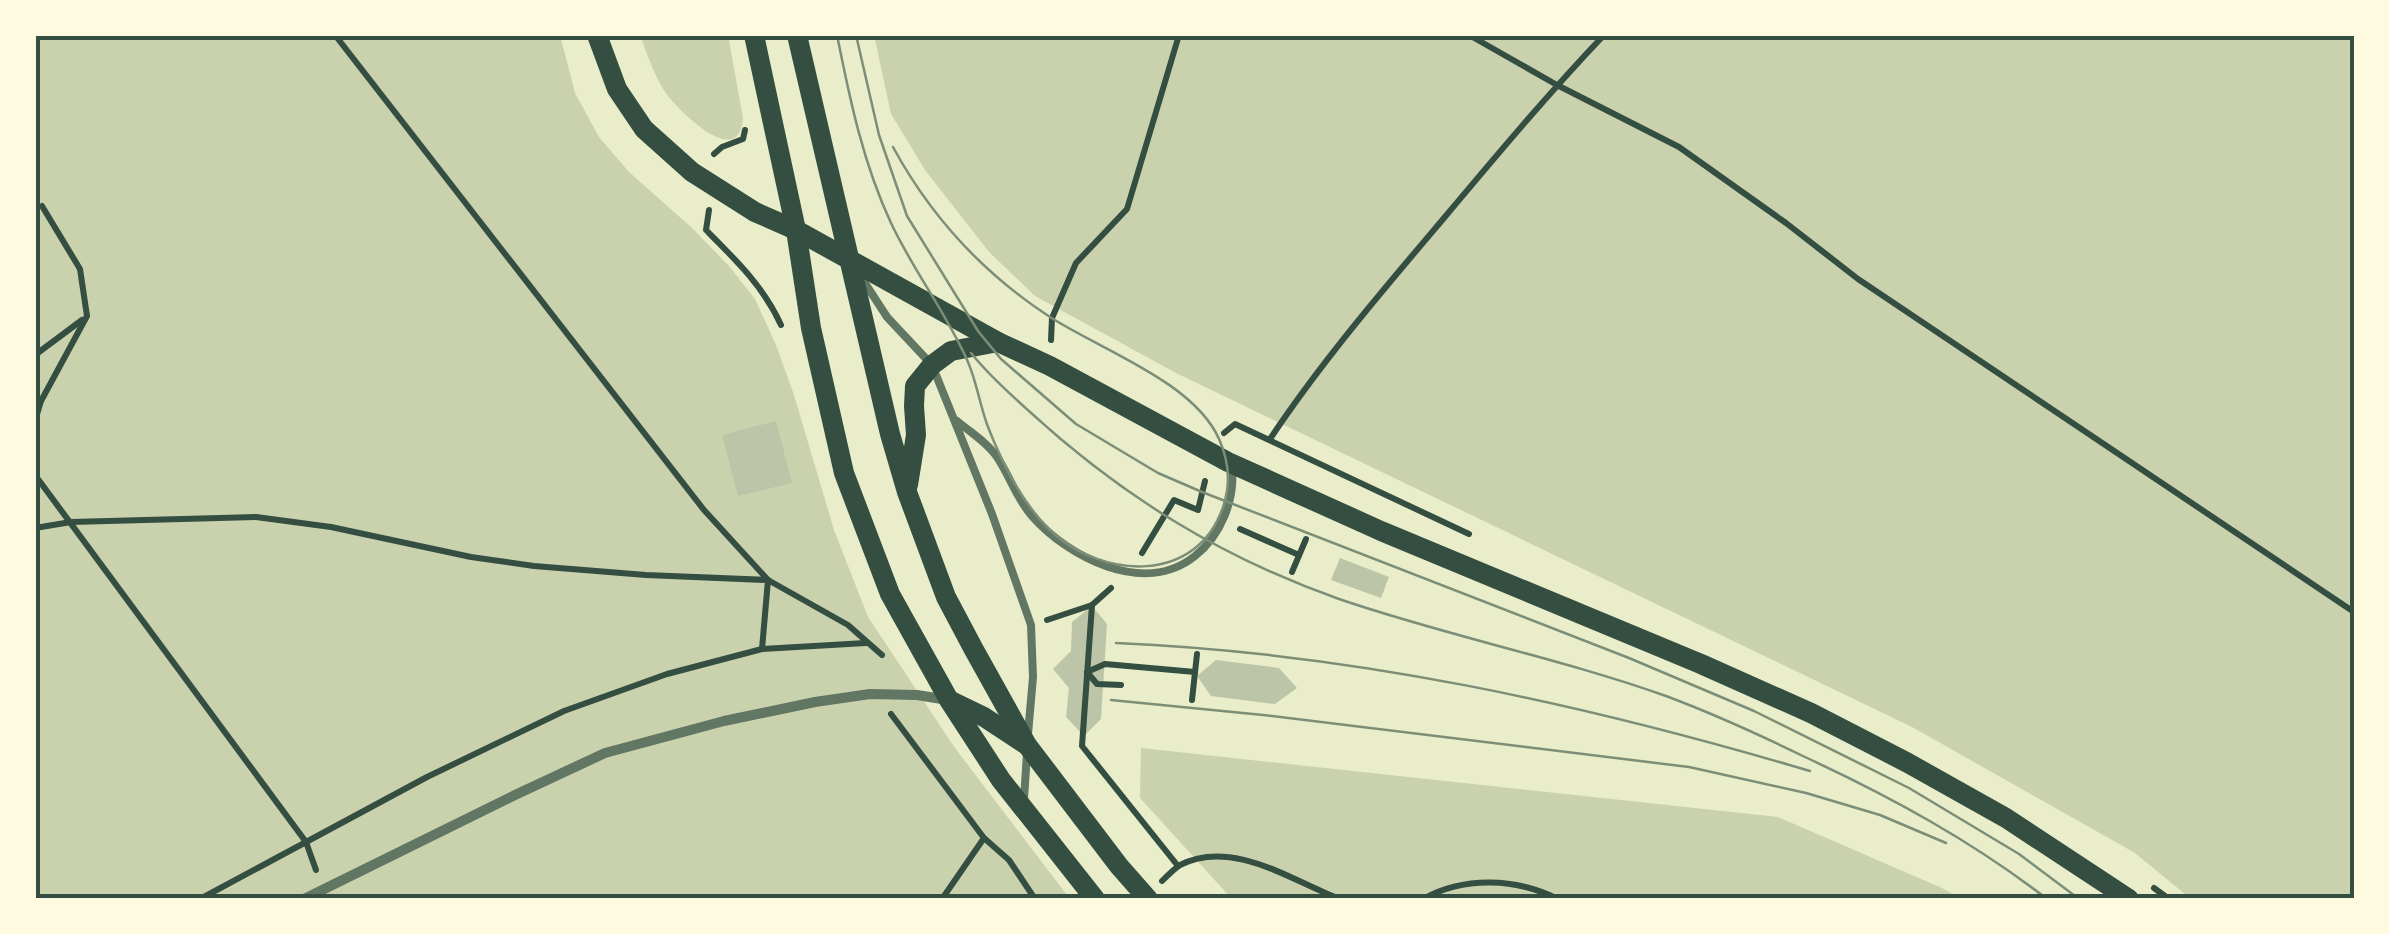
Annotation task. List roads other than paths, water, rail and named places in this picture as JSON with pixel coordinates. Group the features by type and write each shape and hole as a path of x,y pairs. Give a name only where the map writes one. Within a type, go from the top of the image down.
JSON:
{"main road":[{"path":"598,35 617,88 644,129 692,172 755,212 796,230 998,342 1232,464 1811,713 2006,818 2130,899"},
{"path":"754,35 796,230 811,328 844,473 890,594 949,700 1001,780 1095,899"},
{"path":"796,35 890,434 906,492 946,597 1027,745 1148,899"},
{"path":"906,492 916,435 915,386 932,364 951,350 998,342"},
{"path":"949,700 984,716 1027,745"}],"street":[{"path":"304,899 605,753 724,720 814,702 870,694 949,700"}],"lane":[{"path":"848,259 887,317 932,364 1032,625 1033,677 1023,808"},
{"path":"954,418 996,454 1013,489 1050,534 1092,562 1128,572 1149,572 1182,564 1209,542 1228,502 1232,464"}],"tram line":[{"path":"837,35 858,131 881,200 900,241 960,344 994,441 1022,495 1050,530 1071,547 1096,558 1121,565 1147,566 1172,561 1194,549 1211,530 1228,487 1225,455 1207,419 1168,384 1050,317 981,263 924,197 893,147"},
{"path":"856,35 879,135 907,216 978,331 1001,359 1076,424 1158,473 1202,492 1629,658 1754,711 1909,788 2019,854 2079,899"},
{"path":"971,353 1022,405 1100,471 1213,544 1339,599 1626,682 1719,717 1900,804 1990,858 2047,899"},
{"path":"1116,643 1293,658 1467,686 1640,724 1810,771"},
{"path":"1111,700 1689,767 1806,793 1880,815 1946,843"}]}
